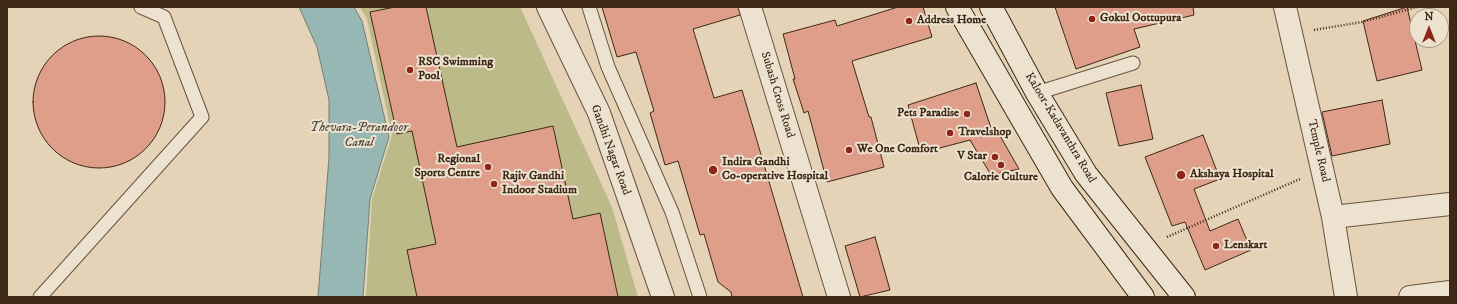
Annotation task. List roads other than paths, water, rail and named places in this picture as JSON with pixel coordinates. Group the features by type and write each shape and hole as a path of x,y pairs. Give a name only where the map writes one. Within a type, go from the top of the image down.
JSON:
{"street":[{"name":"Gandhi Nagar Road","path":"548,7 599,114 662,297"},
{"name":"Subash Cross Road","path":"750,7 839,297"},
{"path":"957,7 1062,188 1143,297"},
{"name":"Kaloor-Kadavanthra Road","path":"992,7 1036,94 1086,174 1184,297"},
{"name":"Temple Road","path":"1285,7 1333,217 1346,297"},
{"path":"1333,217 1450,204"},
{"path":"1410,297 1450,292"}],"lane":[{"path":"40,297 202,117 164,17 141,7"},
{"path":"588,7 608,67 672,212 700,297"},
{"path":"1036,94 1134,63"}],"water":[{"name":"Thevara-Perandoor Canal","path":"299,7 354,7 362,21 389,137 370,199 363,297 318,297 329,157 329,100 317,47"}],"place":[{"name":"Gokul Oottupura","path":"1092,19"},
{"name":"Address Home","path":"909,21"},
{"name":"RSC Swimming Pool","path":"410,70"},
{"name":"Pets Paradise","path":"967,114"},
{"name":"Travelshop","path":"950,133"},
{"name":"We One Comfort","path":"849,150"},
{"name":"V Star","path":"995,157"},
{"name":"Calorie Culture","path":"1001,165"},
{"name":"Regional Sports Centre","path":"488,167"},
{"name":"Indira Gandhi Co-operative Hospital","path":"713,170"},
{"name":"Akshaya Hospital","path":"1181,175"},
{"name":"Rajiv Gandhi Indoor Stadium","path":"494,184"},
{"name":"Lenskart","path":"1216,246"}]}
